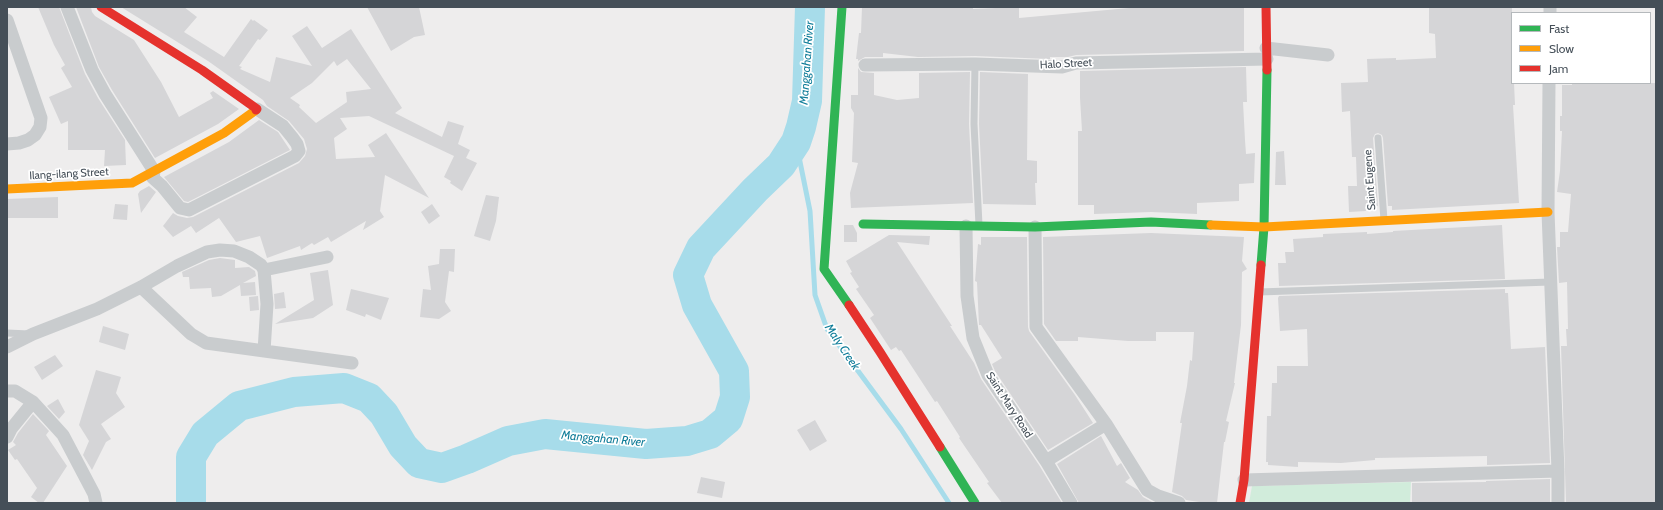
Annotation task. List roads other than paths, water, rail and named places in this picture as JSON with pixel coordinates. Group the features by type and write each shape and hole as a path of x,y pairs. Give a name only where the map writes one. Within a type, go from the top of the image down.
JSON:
{"street":[{"path":"67,7 92,70 102,88 121,116 137,146 154,171 153,178 162,186 180,208 189,210 296,156 299,151 297,144 283,126 202,70 101,7"},
{"path":"842,7 824,269 880,352 975,503"},
{"path":"1240,503 1244,480 1264,227 1267,54 1266,7"},
{"path":"7,20 41,118 40,127 32,138 19,143 7,144"},
{"name":"Halo Street","path":"865,65 975,64 1062,66 1076,63 1267,54 1328,55"},
{"path":"1550,84 1548,212 1558,503"},
{"path":"154,171 224,133 257,109"},
{"name":"Ilang-ilang Street","path":"7,189 132,183 154,171"},
{"path":"863,224 1034,227 1151,222 1264,227 1548,212"},
{"name":"Saint Mary Road","path":"966,226 967,296 973,338 988,376 1046,461 1071,503"},
{"path":"1034,227 1036,327 1106,424 1148,490 1158,496 1179,503"},
{"path":"7,347 33,334 97,309 141,287 177,266 207,252 220,250 234,251 249,257 261,265 264,270 267,304 264,351"},
{"path":"264,270 327,257"},
{"path":"141,287 191,334 206,343 352,363"},
{"path":"7,391 15,391 33,402 63,435 94,494 96,503"},
{"path":"7,437 11,429 33,402"},
{"path":"1046,461 1106,424"},
{"path":"1244,480 1558,471"}],"lane":[{"path":"975,64 974,124 979,226"},
{"name":"Saint Eugene","path":"1378,138 1384,220"},
{"path":"1258,292 1550,282"},
{"path":"7,333 33,334"}],"waterway":[{"name":"Manggahan River","path":"191,503 191,457 205,434 239,406 294,392 344,388 369,398 384,414 403,446 419,463 442,468 508,441 545,434 646,444 687,441 710,434 728,419 735,397 734,371 697,305 688,275 701,248 755,190 781,165 796,142 807,101 810,7"},
{"name":"Maly Creek","path":"796,142 810,211 815,295 827,329 901,429 949,503"}]}
